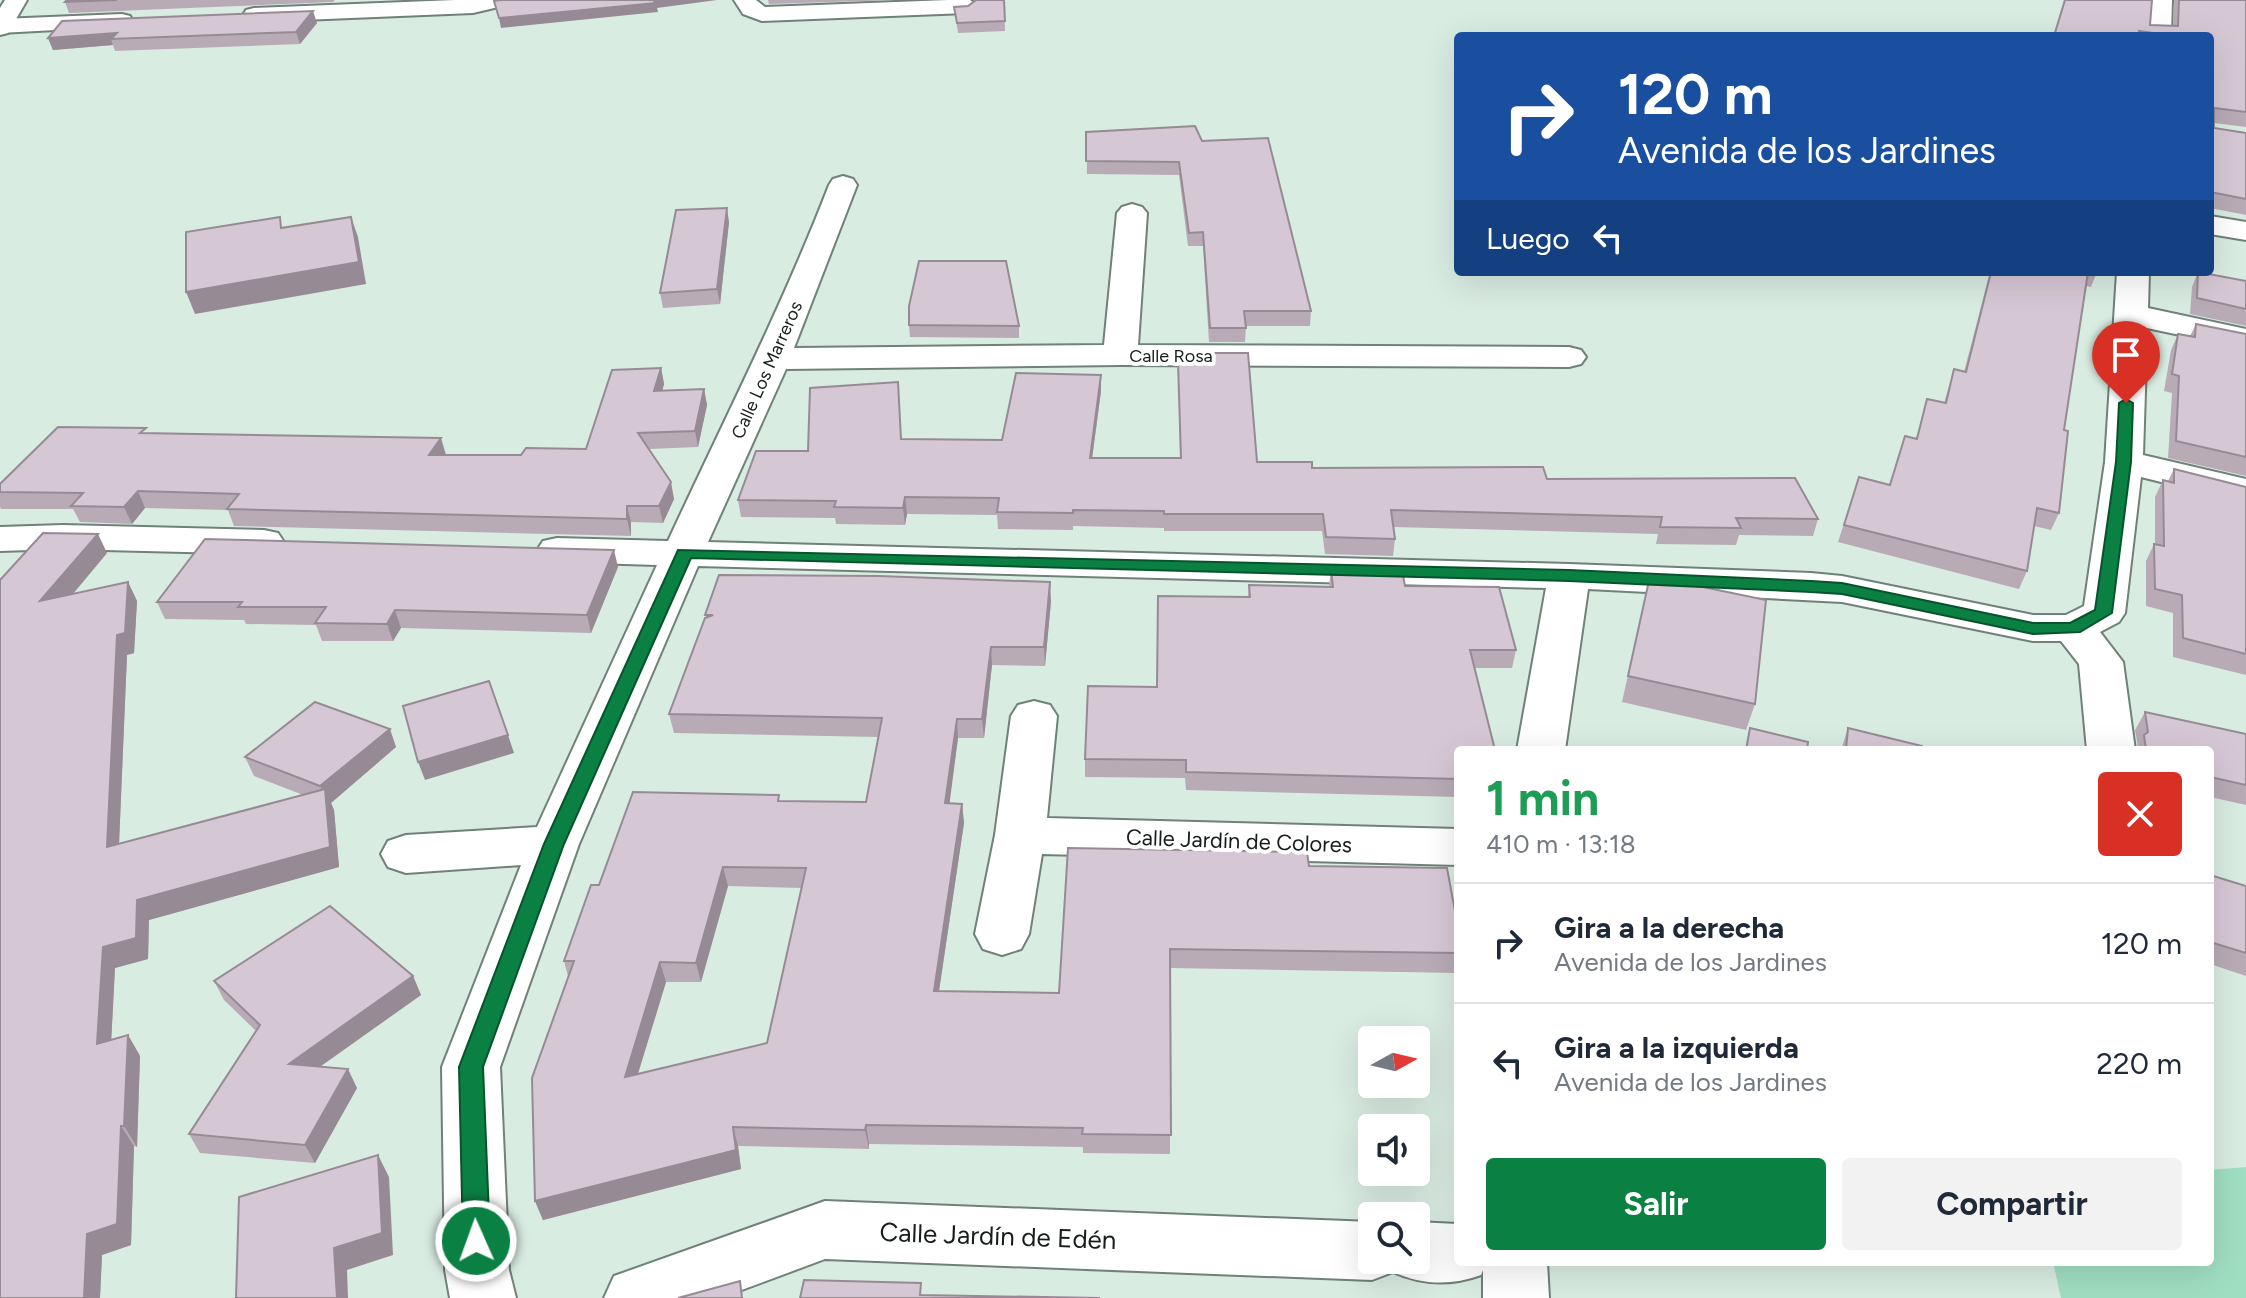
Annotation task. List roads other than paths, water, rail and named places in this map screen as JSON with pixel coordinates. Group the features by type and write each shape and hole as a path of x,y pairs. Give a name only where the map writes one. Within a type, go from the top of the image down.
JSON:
{"street":[{"path":"0,27 16,0"},
{"path":"237,16 473,6 499,0"},
{"path":"745,0 751,9 762,14 967,6"},
{"path":"2159,32 2161,0"},
{"path":"0,27 143,20"},
{"name":"Calle Los Marreros","path":"483,1298 477,1270 471,1067 554,844 773,359 843,185"},
{"path":"1120,355 1132,213"},
{"path":"2214,226 2246,231"},
{"path":"525,549 1569,576 1842,589 2033,628 2073,628 2104,613 2124,462 2133,276"},
{"path":"2130,314 2246,339"},
{"name":"Calle Rosa","path":"773,359 1120,355 1569,357"},
{"path":"2124,462 2246,491"},
{"path":"0,539 63,537 302,543"},
{"path":"1542,746 1569,576"},
{"path":"2073,628 2101,662 2111,746"},
{"path":"1002,934 1020,835 1034,716"},
{"name":"Calle Jardín de Colores","path":"1020,835 1454,847"},
{"path":"406,854 554,844"},
{"name":"Calle Jardín de Edén","path":"637,1298 825,1230 1358,1250"},
{"path":"1430,1253 1454,1254"},
{"path":"1515,1266 1516,1298"}]}
